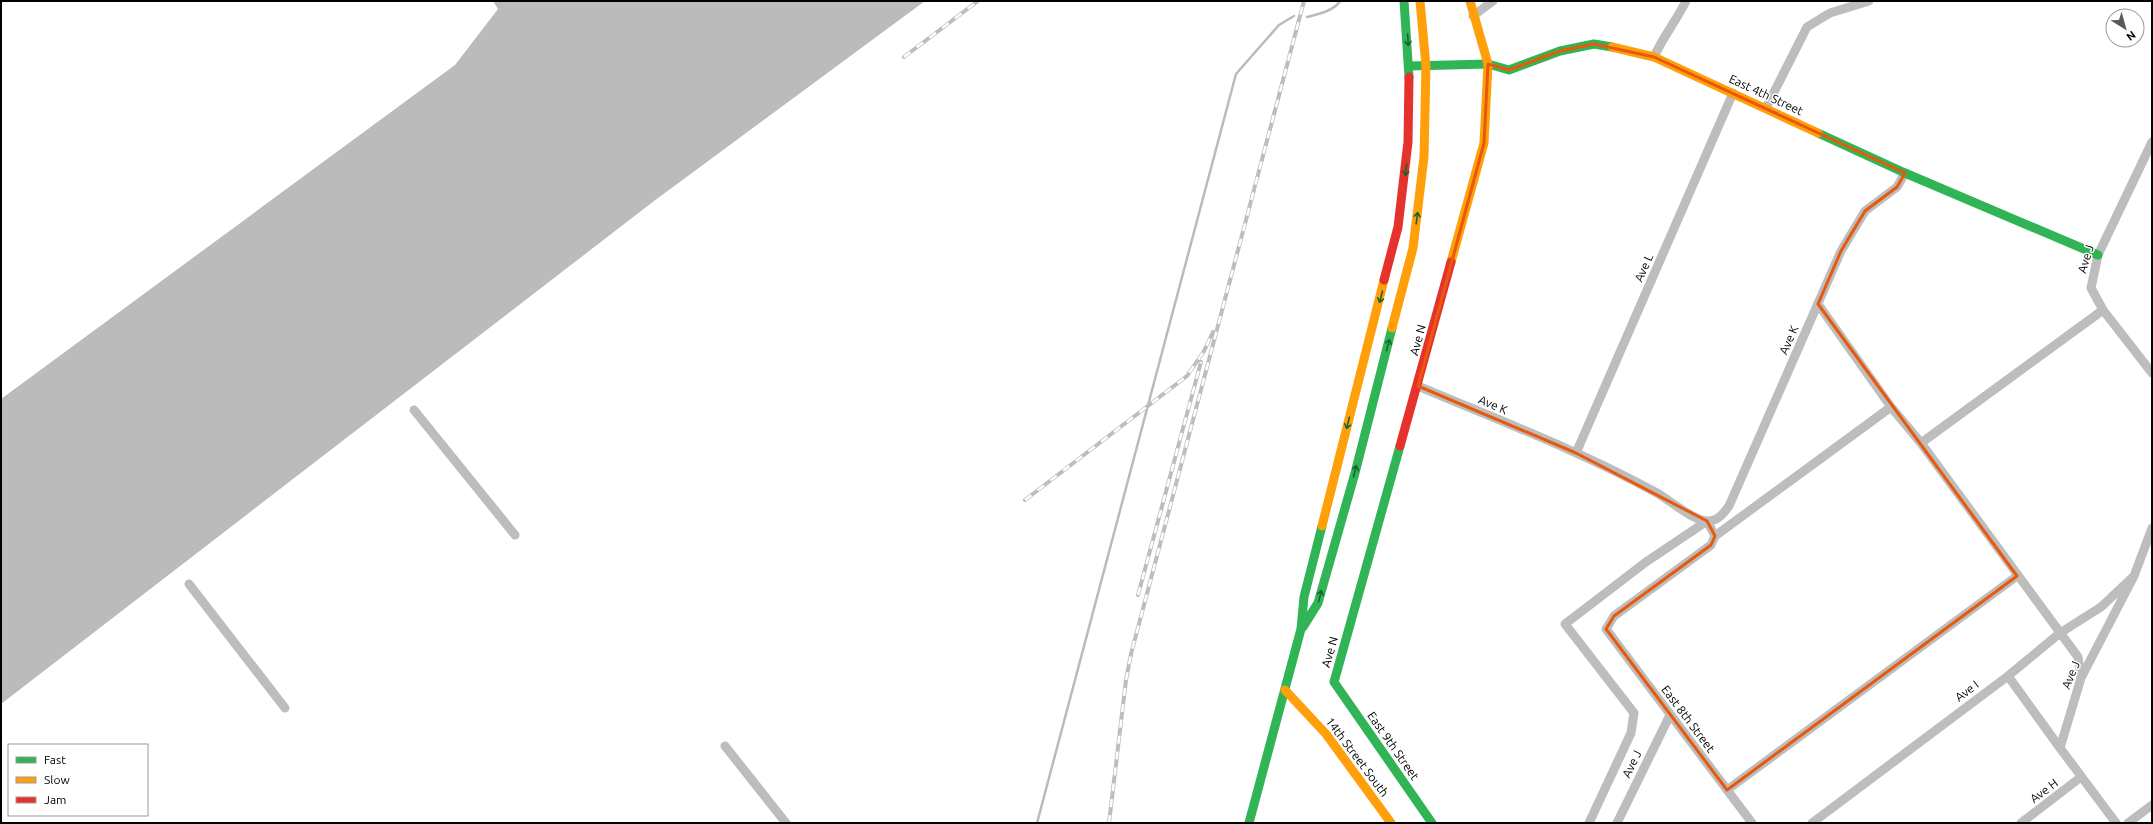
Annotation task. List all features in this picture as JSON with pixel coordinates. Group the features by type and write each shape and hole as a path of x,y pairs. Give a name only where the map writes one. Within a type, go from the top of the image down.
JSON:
{"street":[{"path":"1250,823 1301,629 1304,597 1396,233 1408,142 1409,66 1404,1"},
{"path":"1301,629 1318,603 1363,442 1413,248 1424,158 1426,66 1420,1"},
{"name":"Ave N","path":"1334,682 1418,386 1484,143 1488,64 1473,16 1470,1"},
{"path":"1473,16 1493,1"},
{"path":"1654,57 1662,37 1676,21 1686,1"},
{"path":"1766,108 1807,27 1830,13 1869,1"},
{"name":"East 4th Street","path":"1409,66 1488,64 1509,70 1560,51 1594,44 1620,48 1654,57 1905,173 2098,256"},
{"name":"Ave L","path":"1576,453 1733,93"},
{"name":"Ave J","path":"2152,142 2098,256 2091,288 2103,310 2152,373"},
{"name":"Ave K","path":"1589,823 1631,732 1634,713 1565,624 1646,562 1707,521 1720,518 1729,506 1841,251 1865,211 1897,187 1905,173"},
{"path":"1818,304 1891,407 1921,443 2017,576 2078,657 2081,678"},
{"path":"1921,443 2103,310"},
{"name":"Ave K","path":"1418,386 1576,453 1657,493 1696,518 1707,521"},
{"path":"1707,521 1715,536 1891,407"},
{"path":"414,410 515,534"},
{"name":"Ave J","path":"2060,748 2081,678 2134,576 2152,528"},
{"name":"East 8th Street","path":"1715,536 1711,545 1614,616 1606,629 1752,823"},
{"path":"1727,790 2017,576"},
{"name":"Ave I","path":"1812,823 2008,676 2060,633 2101,607 2134,576"},
{"path":"189,584 285,708"},
{"path":"2008,676 2116,823"},
{"name":"East 9th Street","path":"1334,682 1432,823"},
{"name":"14th Street South","path":"1285,690 1326,734 1391,823"},
{"name":"Ave J","path":"1617,823 1670,715"},
{"path":"725,746 786,823"},
{"name":"Ave H","path":"2021,823 2081,777"},
{"path":"2128,823 2152,805"}],"highlighted area":[{"path":"1594,44 1654,57 1905,173 1897,187 1865,211 1841,251 1818,304 2017,576 1727,790 1606,629 1614,616 1711,545 1715,536 1707,521 1576,453 1418,386 1484,143 1488,64 1509,70 1560,51"}],"shaded area":[{"path":"493,1 925,1 654,201 1,704 1,399 455,65 498,9"}],"waterway":[{"path":"1307,17 1330,10 1340,1"},
{"path":"1037,823 1236,74 1279,25 1294,16"}],"railway":[{"path":"904,57 978,1"},
{"path":"1109,823 1126,680 1131,654 1304,1"},
{"path":"1025,500 1187,376 1204,351 1213,332"},
{"path":"1138,595 1201,362"}],"traffic: fast":[{"path":"1404,1 1409,77"},
{"path":"1409,66 1488,64 1509,70 1560,51 1594,44 1612,47"},
{"path":"1818,133 1905,173 2098,255"},
{"path":"1303,627 1318,603 1355,473 1392,328"},
{"path":"1400,446 1334,682 1432,823"},
{"path":"1249,823 1301,629 1304,597 1322,526"}],"traffic: slow":[{"path":"1392,328 1413,248 1424,157 1426,66 1420,1"},
{"path":"1451,262 1484,143 1488,64 1470,1"},
{"path":"1612,47 1654,57 1818,133"},
{"path":"1322,526 1384,280"},
{"path":"1285,690 1326,734 1391,823"}],"traffic: jam":[{"path":"1384,280 1398,227 1408,142 1409,77"},
{"path":"1400,446 1451,262"}]}
